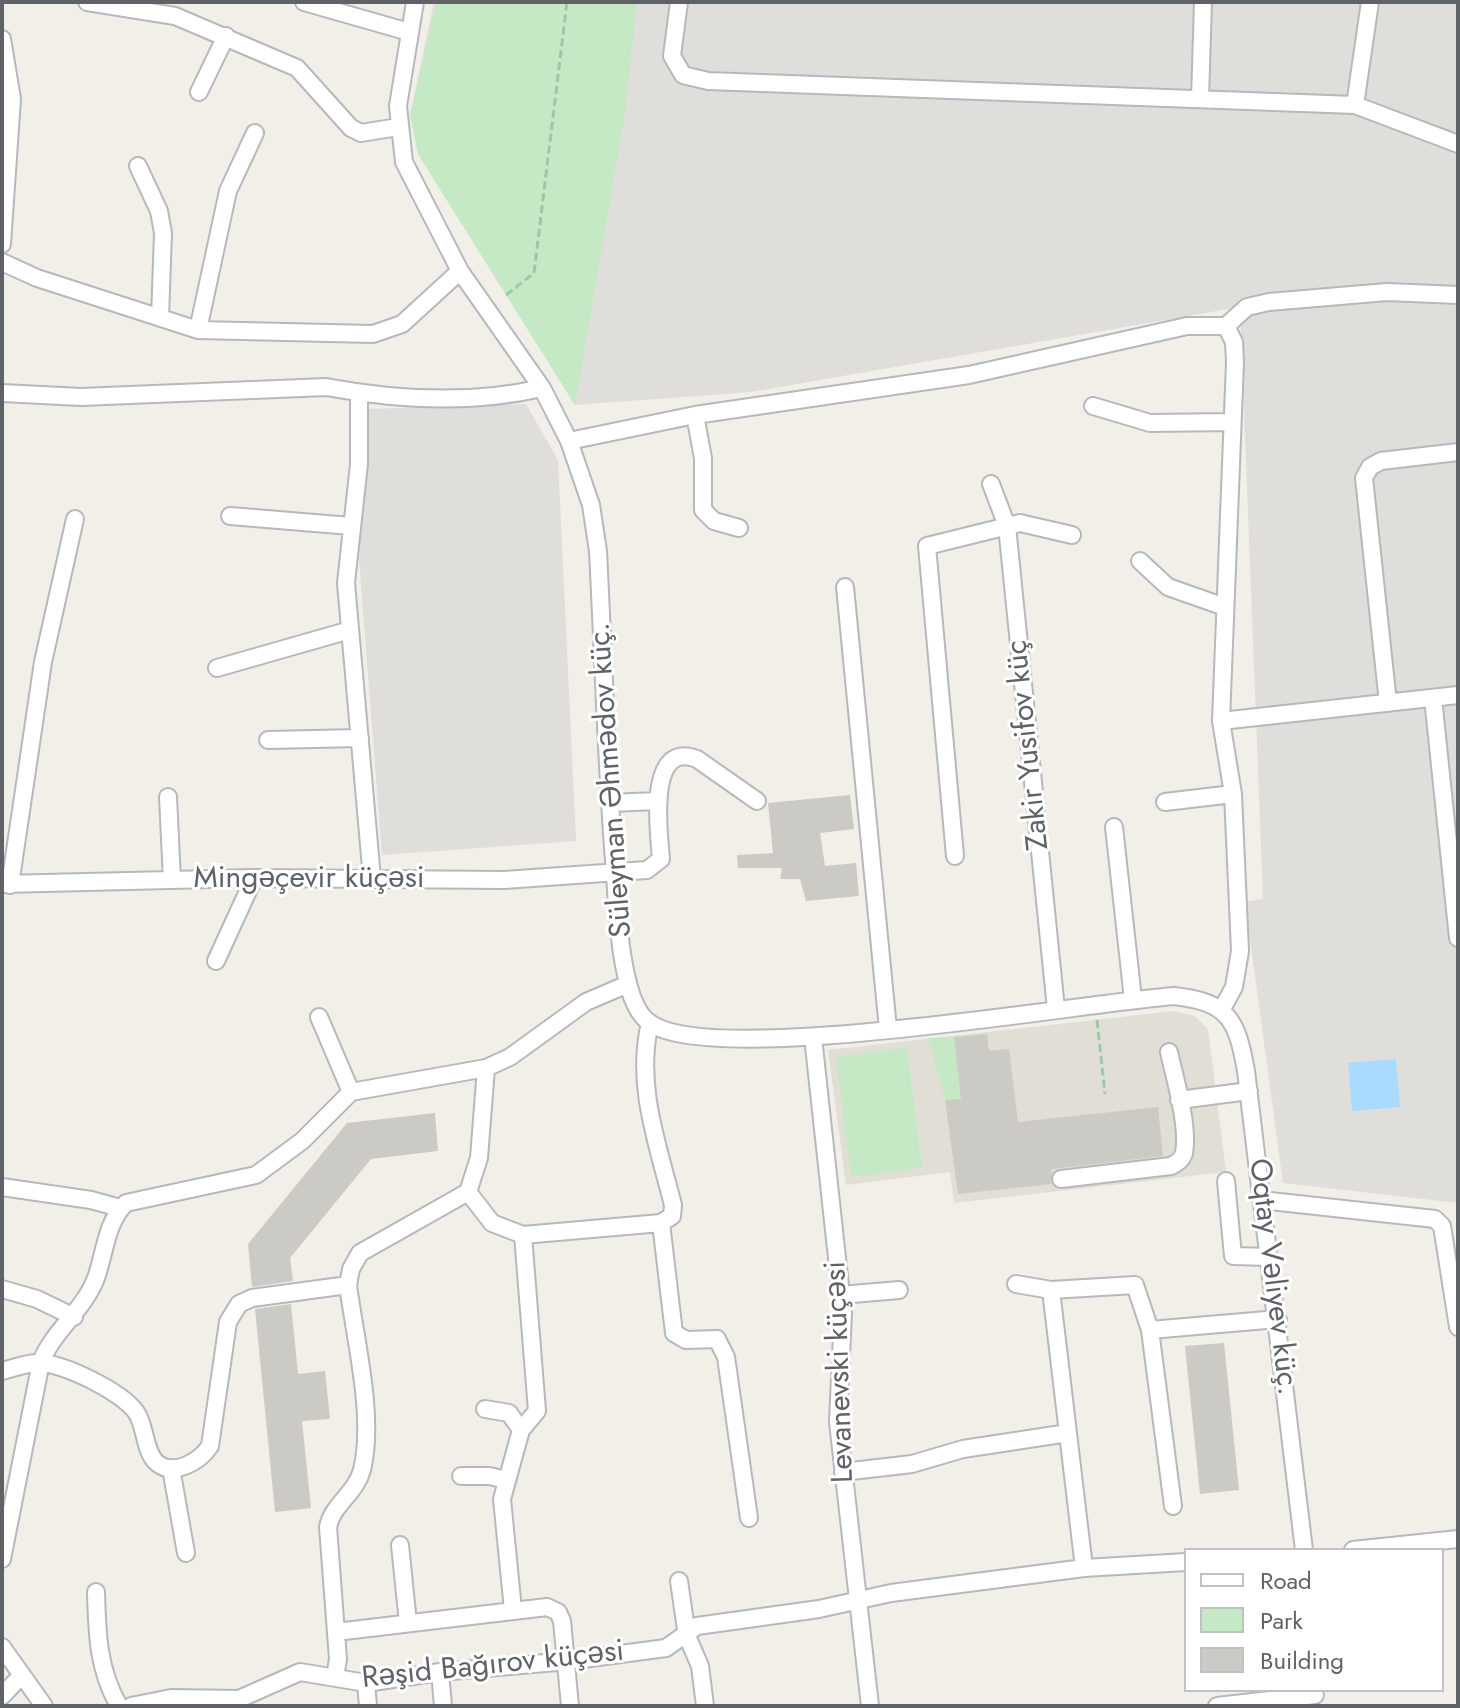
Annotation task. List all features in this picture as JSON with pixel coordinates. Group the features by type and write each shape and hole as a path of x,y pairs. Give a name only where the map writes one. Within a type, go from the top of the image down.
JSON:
{"street":[{"path":"87,2 175,16 226,36 297,68 351,128 361,133 398,127"},
{"path":"304,2 409,32"},
{"name":"Süleyman Əhmədov küç.","path":"415,2 398,127 402,153 413,183 460,271 542,388 569,441 591,505 598,551 615,873 628,984 640,1011 650,1023"},
{"path":"679,2 672,56 683,75 708,81 1355,105 1458,144"},
{"path":"1200,99 1203,2"},
{"path":"1355,105 1370,2"},
{"path":"199,92 226,36"},
{"path":"2,39 12,99 2,244"},
{"path":"198,330 228,191 255,133"},
{"path":"138,166 159,211 163,233 160,318"},
{"path":"2,262 37,278 198,330 373,334 390,331 460,271"},
{"path":"569,441 695,415 969,375 1187,326 1226,326 1247,307 1269,302 1387,292 1458,295"},
{"path":"468,1192 492,1223 523,1235 661,1223 672,1216 673,1205 644,1088 644,1052 650,1023 705,1037 813,1037 1133,999 1195,998 1222,1009 1234,987 1240,951 1233,794 1221,721 1234,342 1226,326"},
{"path":"2,393 81,397 326,387 359,393 468,398 503,397 542,388"},
{"path":"359,393 359,464 346,558 372,879"},
{"path":"1093,406 1150,423 1232,422"},
{"path":"695,415 703,458 703,510 714,521 739,528"},
{"path":"1388,703 1364,478 1370,467 1381,461 1458,452"},
{"name":"Zakir Yusifov küç","path":"991,484 1007,526 1056,1009"},
{"path":"230,516 351,526"},
{"path":"6,885 43,662 75,519"},
{"path":"955,856 927,546 1007,526 1033,525 1072,535"},
{"path":"1140,561 1168,587 1225,607"},
{"path":"845,587 888,1029"},
{"path":"217,668 350,630"},
{"path":"1221,721 1458,695"},
{"path":"1433,698 1458,938"},
{"path":"268,740 360,738"},
{"path":"610,803 657,801 665,769 676,759 689,756 757,801"},
{"path":"1165,802 1233,794"},
{"path":"168,797 172,880"},
{"name":"Mingəçevir küçəsi","path":"6,885 254,878 504,880 647,870 661,859 657,801"},
{"path":"1114,827 1133,999"},
{"path":"216,961 254,878"},
{"path":"2,1559 41,1362 45,1351 74,1317 95,1279 120,1208 132,1200 150,1195 256,1175 302,1141 351,1092 486,1068 510,1057 586,1002 628,984"},
{"name":"Oqtay Vəliyev küç.","path":"1222,1009 1241,1041 1249,1091 1304,1548"},
{"path":"319,1017 351,1092"},
{"name":"Levanevski küçəsi","path":"813,1037 841,1295 838,1422 870,1706"},
{"path":"1061,1179 1171,1166 1180,1161 1184,1152 1179,1100 1169,1052"},
{"path":"335,1677 336,1632 328,1527 330,1517 354,1490 363,1466 362,1382 348,1285 351,1269 360,1253 468,1192 479,1158 486,1068"},
{"path":"1179,1100 1249,1091"},
{"path":"1226,1181 1233,1256 1269,1257"},
{"path":"2,1187 91,1200 120,1208"},
{"path":"1261,1200 1435,1219 1442,1226 1458,1327"},
{"path":"661,1223 674,1333 686,1340 717,1339 726,1357 749,1518"},
{"path":"513,1610 502,1527 502,1499 521,1430 537,1411 523,1235"},
{"path":"1016,1284 1051,1290 1135,1285 1150,1330 1173,1506"},
{"path":"2,1371 41,1362 113,1391 136,1411 152,1457 159,1465 171,1468 203,1457 210,1446 228,1322 239,1304 252,1298 348,1285"},
{"path":"2,1289 37,1299 74,1317"},
{"path":"841,1295 899,1290"},
{"path":"1051,1290 1084,1568"},
{"path":"1150,1330 1278,1319"},
{"path":"485,1409 509,1413 521,1430"},
{"path":"843,1472 912,1464 963,1449 1068,1433"},
{"path":"171,1468 186,1553"},
{"path":"461,1476 489,1476 507,1480"},
{"path":"1372,1548 1458,1539"},
{"path":"400,1545 408,1623"},
{"name":"Rəşid Bağırov küçəsi","path":"131,1706 182,1698 239,1699 300,1672 366,1683 666,1648 697,1626 710,1623 891,1593 1084,1568 1184,1562"},
{"path":"679,1581 687,1636 700,1666 705,1706"},
{"path":"96,1592 98,1648 104,1675 119,1706"},
{"path":"336,1632 547,1607 558,1612 568,1661 570,1706"},
{"path":"2,1647 44,1706"},
{"path":"440,1672 443,1706"},
{"path":"2,1696 21,1676"},
{"path":"366,1683 368,1706"},
{"path":"1217,1706 1315,1697"}],"path":[{"path":"506,295 534,273 567,2"},
{"path":"1095,1004 1105,1094"}],"shaded area":[{"path":"434,2 1458,2 1458,1203 1283,1183 1245,902 1263,899 1240,307 751,392 575,405 418,154 410,115"},
{"path":"526,404 558,460 576,841 382,855 359,560 368,409"},
{"path":"1174,1011 1195,1016 1208,1029 1226,1172 954,1203 950,1172 846,1185 828,1050"}],"green space":[{"path":"437,2 637,2 625,112 575,405 418,154 410,115"},
{"path":"954,1037 961,1099 945,1100 928,1038"},
{"path":"907,1048 922,1168 851,1177 836,1057"}],"water":[{"path":"1396,1059 1400,1107 1352,1111 1348,1063"}],"building":[{"path":"850,795 854,829 820,833 825,866 856,863 859,896 806,901 800,879 780,879 782,868 738,868 737,855 773,853 768,803"},
{"path":"987,1034 989,1051 1009,1049 1018,1122 1158,1107 1163,1156 1052,1169 1051,1184 958,1194 945,1100 961,1099 954,1037"},
{"path":"435,1113 438,1151 371,1159 290,1258 293,1281 252,1287 248,1244 347,1123"},
{"path":"291,1304 298,1374 325,1371 330,1419 302,1421 311,1508 275,1512 255,1309"},
{"path":"1224,1343 1239,1490 1200,1494 1185,1346"}]}
